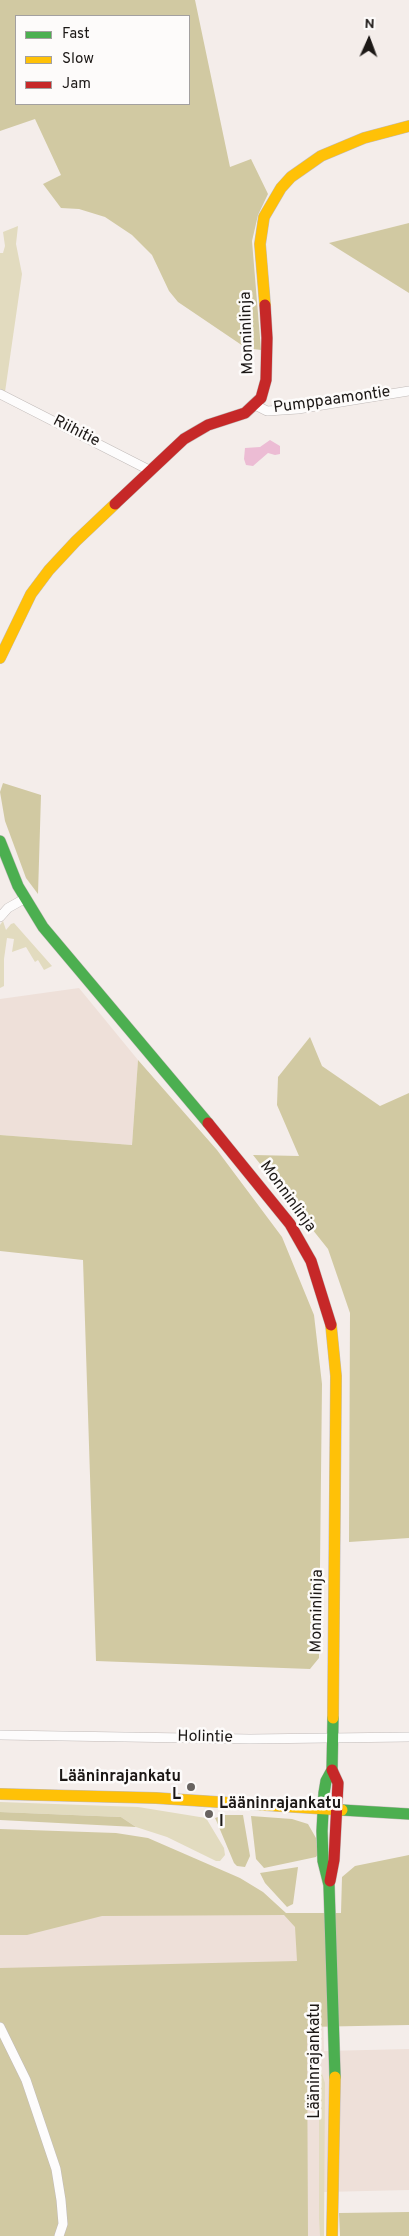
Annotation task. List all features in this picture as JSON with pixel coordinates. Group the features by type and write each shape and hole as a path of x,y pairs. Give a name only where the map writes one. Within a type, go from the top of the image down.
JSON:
{"street":[{"name":"Monninlinja","path":"255,405 261,398 266,380 266,320 260,244 264,218 270,204 291,177 321,156 364,138 409,126"},
{"name":"Pumppaamontie","path":"255,405 267,411 298,409 409,391"},
{"name":"Riihitie","path":"0,394 151,471"},
{"path":"0,658 22,610 49,570 76,541 197,430 246,413 255,405"},
{"name":"Monninlinja","path":"0,841 24,899 43,927 278,1207 301,1242 318,1282 332,1328 336,1376 334,1737 332,1770 326,1781 323,1807"},
{"path":"0,917 8,908 24,899"},
{"name":"Holintie","path":"0,1735 250,1739 409,1737"},
{"name":"Monninlinja","path":"332,1770 338,1782 336,1808"},
{"path":"0,1794 146,1797 409,1814"},
{"name":"Lääninrajankatu","path":"323,1807 323,1861 329,1886 335,2058 332,2236"},
{"name":"Lääninrajankatu","path":"329,1886 334,1860 336,1808"},
{"path":"0,2027 26,2080 56,2169 62,2200 62,2224 59,2236"}],"shaded area":[{"path":"0,0 195,0 230,167 251,159 268,194 258,215 252,241 261,350 246,348 178,302 169,291 152,255 132,235 105,217 79,209 61,208 43,184 61,175 35,119 0,131"},
{"path":"409,223 409,293 329,243"},
{"path":"18,226 16,244 22,274 5,392 0,390 0,253 3,253 5,246 3,232"},
{"path":"270,440 280,446 280,454 268,453 253,466 246,465 244,459 245,448 260,447"},
{"path":"3,783 41,795 38,894 26,878 5,821 0,792"},
{"path":"3,921 6,930 14,923 52,966 44,970 38,960 35,962 26,947 12,952 14,939 7,938 4,959 4,986 0,988 0,925"},
{"path":"79,988 138,1060 132,1145 0,1135 0,999"},
{"path":"310,1037 322,1066 380,1106 409,1093 409,1538 349,1542 350,1313 328,1249 253,1155 299,1156 277,1105 278,1077"},
{"path":"138,1060 217,1150 282,1237 314,1315 322,1384 319,1658 310,1669 96,1661 83,1260 0,1251 0,1135 132,1145"},
{"path":"0,1802 138,1807 206,1818 224,1848 225,1855 220,1861 216,1861 167,1837 136,1827 121,1817 0,1812"},
{"path":"0,1812 121,1817 136,1827 0,1820"},
{"path":"224,1815 243,1815 250,1856 245,1867 237,1866 234,1863 215,1818"},
{"path":"251,1816 292,1819 308,1824 316,1838 318,1854 316,1857 264,1868 256,1859"},
{"path":"0,1829 116,1833 148,1838 240,1878 263,1892 286,1913 341,1913 342,1877 355,1866 409,1855 409,2025 307,2027 308,2236 0,2236 0,1968 297,1961 295,1927 284,1915 102,1916 27,1935 0,1935"},
{"path":"298,1867 293,1904 287,1907 265,1883 260,1873"},
{"path":"321,1914 324,2051 409,2049 409,2190 324,2192 323,2236 0,2236 0,1915"},
{"path":"314,2023 317,2024 317,2058 325,2083 324,2236 320,2236 319,2219 319,2120 314,2073"},
{"path":"409,2212 409,2236 340,2236 339,2213"}],"traffic: fast":[{"path":"0,841 18,886 43,927 208,1123"},
{"path":"333,1718 332,1770 326,1781 324,1793 322,1831 323,1861 329,1885 335,2077"},
{"path":"342,1810 409,1814"}],"traffic: slow":[{"path":"265,305 260,244 264,217 281,188 291,177 321,156 364,138 409,126"},
{"path":"0,658 31,594 49,570 76,541 115,504"},
{"path":"331,1325 336,1376 333,1718"},
{"path":"0,1794 156,1798 342,1810"},
{"path":"332,2236 335,2077"}],"traffic: jam":[{"path":"115,504 184,439 208,425 245,413 261,398 266,380 267,338 265,305"},
{"path":"208,1123 290,1224 311,1261 331,1325"},
{"path":"330,1881 334,1860 338,1783 332,1770"}],"place":[{"name":"Lääninrajankatu L","path":"191,1787"},
{"name":"Lääninrajankatu I","path":"209,1814"}]}
